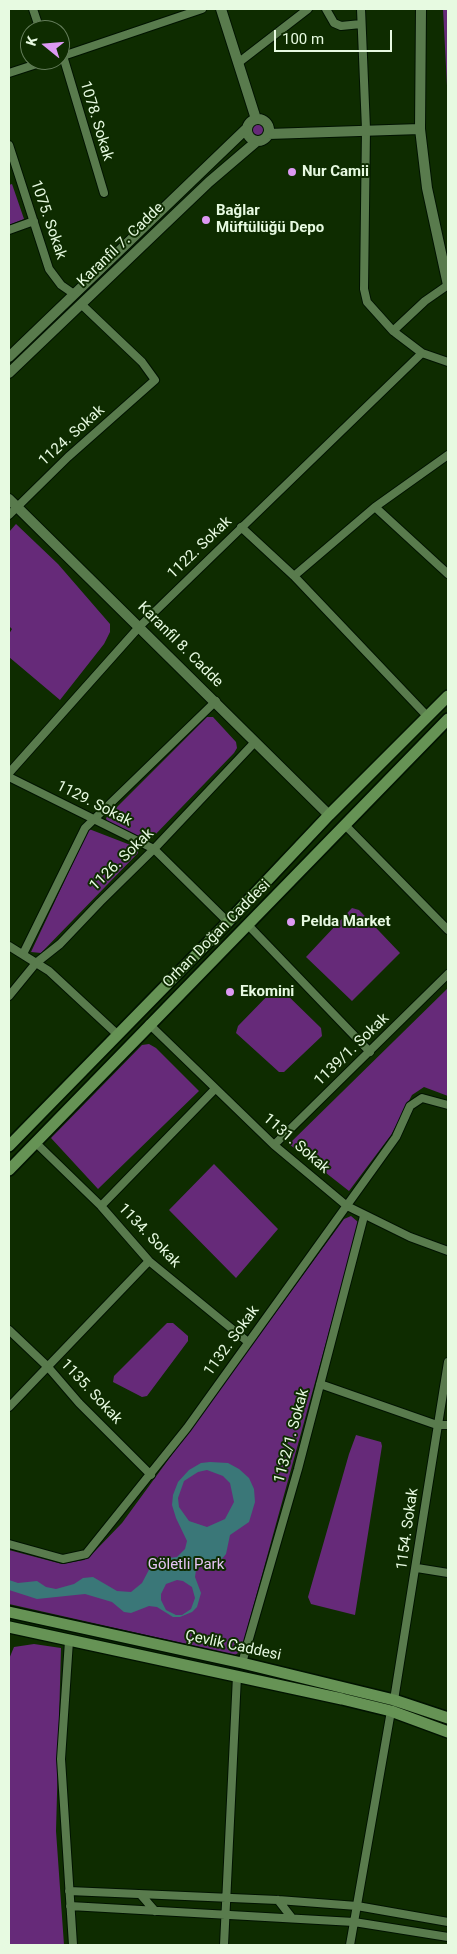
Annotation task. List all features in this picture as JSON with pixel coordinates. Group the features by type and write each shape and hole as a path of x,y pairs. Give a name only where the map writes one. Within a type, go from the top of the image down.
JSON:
{"main road":[{"path":"9,1146 228,922 329,814 448,696"},
{"name":"Orhan Doğan Caddesi","path":"9,1170 149,1024 448,719"},
{"name":"Çevlik Caddesi","path":"9,1612 242,1663 393,1706 448,1732"},
{"path":"9,1638 13,1628"},
{"name":"Çevlik Caddesi","path":"13,1628 237,1676 448,1718"}],"street":[{"path":"70,53 202,9"},
{"path":"221,9 256,119"},
{"path":"238,63 308,9"},
{"path":"326,9 334,23 341,26 361,24"},
{"path":"361,9 366,129 364,289 367,302 393,330 422,353 448,362"},
{"path":"393,330 425,301 448,285 427,188 420,129 421,9"},
{"name":"1078. Sokak","path":"65,70 104,193"},
{"path":"256,119 266,123 268,134 264,140 257,142 248,136 246,130 249,122 256,119"},
{"path":"268,134 366,129 420,129"},
{"name":"Karanfil 7. Cadde","path":"10,354 246,130"},
{"name":"Karanfil 7. Cadde","path":"9,373 208,182 257,142"},
{"name":"1075. Sokak","path":"9,145 13,172 34,221 49,269 61,285 74,294"},
{"path":"9,230 34,221"},
{"name":"1124. Sokak","path":"9,515 13,502 155,380 142,362 81,304"},
{"name":"1122. Sokak","path":"9,775 140,626 422,353"},
{"path":"294,576 375,507 448,455"},
{"name":"Karanfil 8. Cadde","path":"13,502 140,626 254,743 329,814"},
{"path":"375,507 448,574"},
{"path":"241,527 294,576 428,717"},
{"path":"23,954 85,828 216,702"},
{"name":"1126. Sokak","path":"9,996 36,963 60,944 154,850 254,743"},
{"name":"1129. Sokak","path":"9,775 154,850 228,922"},
{"path":"345,825 448,930"},
{"path":"248,925 370,1052"},
{"path":"9,946 49,971 118,1035"},
{"name":"1139/1. Sokak","path":"274,1145 448,974"},
{"name":"1131. Sokak","path":"149,1024 274,1145 347,1206 410,1237 448,1251"},
{"path":"101,1206 215,1089"},
{"name":"1132. Sokak","path":"9,1544 63,1559 86,1554 151,1475 347,1206 396,1137 410,1106 422,1098 448,1105"},
{"name":"1134. Sokak","path":"36,1143 101,1206 149,1261 248,1342"},
{"name":"1132/1. Sokak","path":"242,1663 298,1469 364,1216"},
{"path":"9,1407 149,1261"},
{"name":"1135. Sokak","path":"9,1330 48,1367 79,1403 151,1475"},
{"name":"1154. Sokak","path":"350,1945 417,1568 448,1362"},
{"path":"320,1384 438,1425 448,1425"},
{"path":"417,1568 448,1573"},
{"path":"69,1640 61,1760 73,1945"},
{"path":"224,1945 237,1676"},
{"path":"69,1891 278,1900 357,1906 448,1922"},
{"path":"141,1895 155,1911"},
{"path":"278,1900 292,1918"},
{"path":"70,1906 354,1922 448,1937"},
{"path":"428,1918 437,1935"}],"green space":[{"path":"443,9 448,9 448,105"},
{"path":"258,124 264,130 258,136 252,130"},
{"path":"12,184 24,219 9,225 9,185"},
{"path":"16,524 58,564 110,624 110,632 104,644 60,700 9,657 9,634 12,629 9,626 9,532"},
{"path":"207,717 213,717 236,742 237,748 234,753 152,838 148,840 107,822 106,818"},
{"path":"89,829 133,846 138,849 138,853 41,953 31,952"},
{"path":"352,908 359,910 400,953 352,1001 306,957"},
{"path":"275,988 280,988 321,1028 322,1036 284,1072 279,1072 236,1033 238,1026"},
{"path":"448,988 448,1096 424,1087 412,1095 391,1135 349,1191 289,1144"},
{"path":"149,1044 156,1048 199,1091 98,1189 51,1138 142,1045"},
{"path":"214,1164 278,1229 236,1278 169,1210"},
{"name":"Göletli Park","path":"351,1216 358,1222 357,1230 241,1651 235,1655 9,1604 9,1550 62,1564 84,1560 95,1551 122,1523 344,1219"},
{"path":"167,1323 173,1323 188,1336 188,1341 147,1396 142,1397 113,1382 114,1376"},
{"path":"356,1435 381,1442 382,1446 355,1615 311,1604 308,1597"},
{"path":"34,1644 61,1648 56,1831 64,1945 9,1945 9,1659 14,1647"}],"water":[{"path":"201,1463 228,1463 239,1469 249,1478 254,1489 255,1502 249,1522 230,1535 226,1554 221,1560 205,1562 196,1570 195,1577 201,1593 197,1607 192,1612 180,1617 173,1617 157,1607 149,1606 131,1613 124,1612 112,1602 85,1594 37,1599 9,1590 9,1580 18,1583 37,1581 46,1587 56,1589 74,1584 83,1578 93,1577 117,1591 131,1592 142,1583 152,1564 161,1559 177,1557 185,1549 187,1541 172,1505 173,1495 178,1482 189,1470","holes":["207,1470 223,1476 230,1483 234,1502 225,1519 207,1527 189,1521 179,1507 178,1498 184,1481 198,1472","177,1580 183,1581 192,1587 195,1598 191,1609 182,1615 176,1615 166,1610 161,1600 161,1594 166,1584"]}],"place":[{"name":"Nur Camii","path":"292,172"},
{"name":"Bağlar Müftülüğü Depo","path":"206,220"},
{"name":"Pelda Market","path":"291,922"},
{"name":"Ekomini","path":"230,992"}]}
